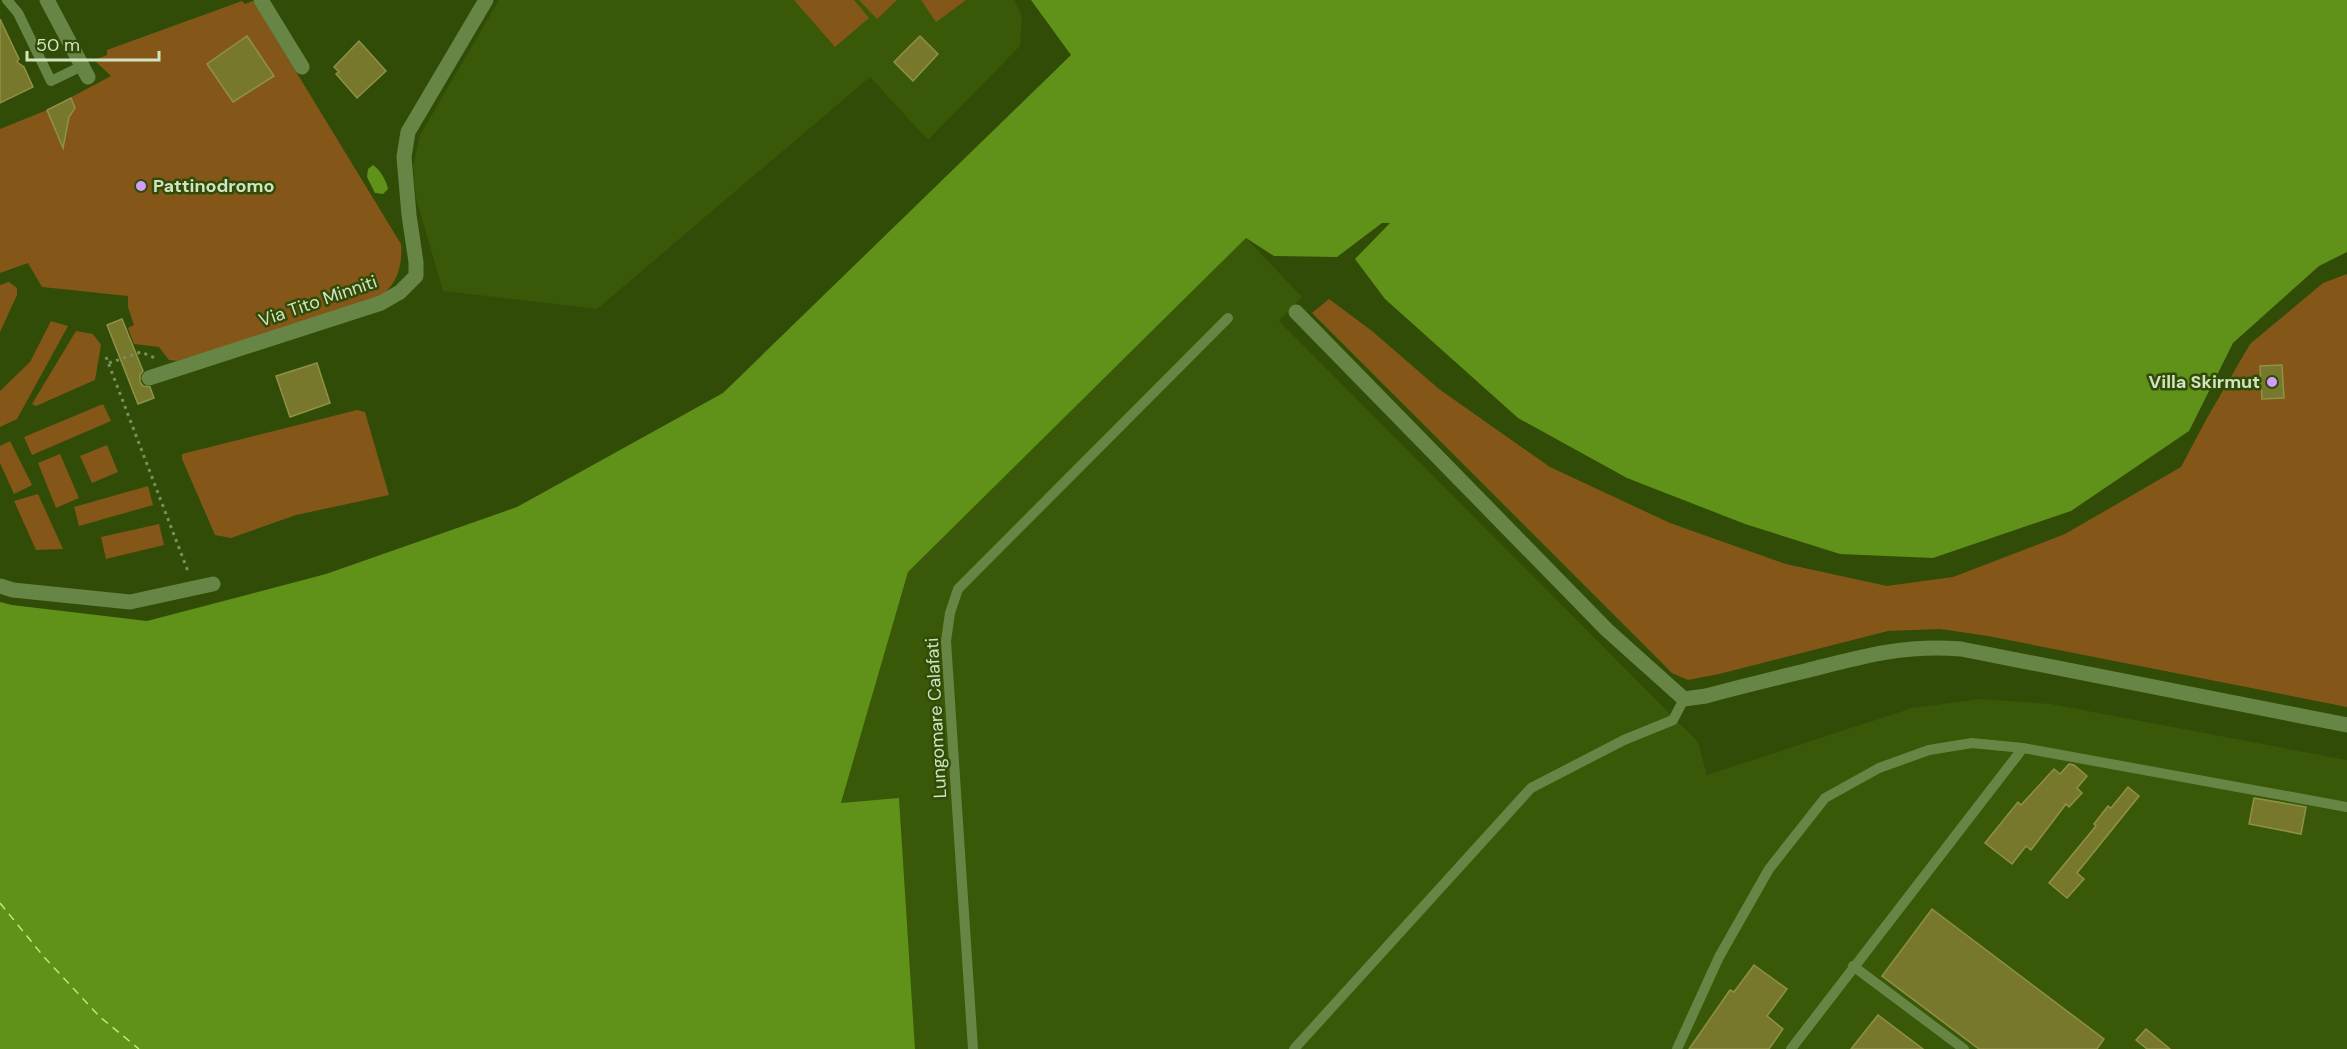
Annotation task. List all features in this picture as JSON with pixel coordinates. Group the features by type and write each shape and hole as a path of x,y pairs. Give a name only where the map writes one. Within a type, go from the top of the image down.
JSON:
{"street":[{"path":"47,0 85,71"},
{"path":"261,0 302,67"},
{"name":"Via Tito Minniti","path":"149,378 381,303 400,292 416,276 417,262 409,215 404,157 408,132 486,0"},
{"path":"1296,312 1607,630 1684,699 1706,696 1863,656 1903,648 1930,646 1961,649 2347,725"},
{"path":"0,586 13,590 130,602 213,584"}],"lane":[{"path":"8,0 18,13 51,81 85,71"},
{"name":"Lungomare Calafati","path":"973,1049 946,640 950,613 958,589 1228,318"},
{"path":"1294,1049 1531,788 1624,740 1673,720 1684,699"},
{"path":"1677,1049 1719,957 1769,869 1825,798 1879,768 1929,750 1972,743 2023,748 2347,807"},
{"path":"1791,1049 2023,748"},
{"path":"1853,966 1964,1049"}],"path":[{"path":"109,363 141,352 156,359 171,371"},
{"path":"106,357 195,588"}],"shaded area":[{"path":"499,0 1014,0 1022,16 1020,46 928,140 870,77 597,309 443,291 416,198 413,166 420,135"},
{"path":"794,0 854,0 869,18 835,47"},
{"path":"859,0 897,0 877,19"},
{"path":"921,0 966,0 936,22"},
{"path":"1031,0 2347,0 2347,252 2319,266 2233,343 2189,431 2071,511 1933,558 1840,554 1745,524 1627,478 1518,418 1385,299 1355,259 1390,223 1382,223 1337,257 1274,256 1246,238 908,572 841,803 899,798 915,1049 0,1049 0,602 147,621 326,574 517,507 723,393 1071,55"},
{"path":"242,1 245,4 253,1 401,244 401,262 392,285 371,301 177,361 169,360 159,347 134,344 128,328 134,325 128,307 128,296 42,287 28,263 0,273 0,129 47,110 111,76 94,60 107,55 107,50"},
{"path":"373,165 385,179 388,189 383,194 375,193 367,177 368,169"},
{"path":"1246,238 1302,297 1279,321 1698,742 1707,775 1912,708 1980,699 2051,704 2347,760 2347,1049 915,1049 899,799 841,804 908,572"},
{"path":"2347,274 2347,707 1988,636 1940,629 1888,631 1688,680 1672,673 1312,313 1329,299 1372,331 1439,389 1550,467 1670,523 1786,564 1887,586 1953,577 2065,534 2181,467 2250,344 2323,283"},
{"path":"9,282 17,288 17,295 0,332 0,285"},
{"path":"51,321 68,326 17,419 0,427 0,391 30,362"},
{"path":"76,331 93,334 101,345 95,380 36,406 32,404"},
{"path":"103,404 111,421 32,455 24,437"},
{"path":"357,410 365,412 389,495 296,515 231,538 215,535 182,459 182,454"},
{"path":"10,441 32,485 14,494 0,463 0,446"},
{"path":"107,445 118,472 92,483 80,456"},
{"path":"60,454 79,498 56,508 38,463"},
{"path":"148,486 153,505 79,526 74,507"},
{"path":"38,494 63,549 36,550 14,501"},
{"path":"159,524 164,545 106,559 101,537"}],"building":[{"path":"0,19 19,59 17,62 24,67 33,87 0,103"},
{"path":"247,36 274,76 233,102 207,64"},
{"path":"920,36 938,54 913,81 894,62"},
{"path":"359,41 386,71 357,98 336,74 339,72 334,67"},
{"path":"71,98 75,108 69,117 63,148 47,110"},
{"path":"122,319 143,371 140,375 140,382 143,386 150,387 154,398 138,404 107,325"},
{"path":"317,363 330,403 290,417 276,376"},
{"name":"Villa Skirmut","path":"2282,365 2284,398 2262,399 2260,366"},
{"path":"2069,764 2074,765 2087,776 2077,788 2082,793 2069,807 2066,804 2031,850 2026,846 2012,864 1985,843 2018,802 2021,805 2054,769 2060,774"},
{"path":"2128,787 2139,796 2077,873 2084,879 2067,898 2049,883 2096,826 2094,824 2108,806 2111,808"},
{"path":"2254,798 2306,807 2301,834 2249,824"},
{"path":"1932,909 2104,1039 2097,1049 1979,1049 1882,976"},
{"path":"1754,965 1787,989 1767,1016 1783,1029 1769,1049 1689,1049 1730,990 1734,992"},
{"path":"1878,1015 1923,1049 1851,1049"},
{"path":"2146,1029 2170,1049 2147,1049 2136,1040"}],"ferry route":[{"path":"0,903 44,957 100,1017 139,1049"}],"place":[{"name":"Pattinodromo","path":"141,186"},
{"name":"Villa Skirmut","path":"2272,382"}]}
